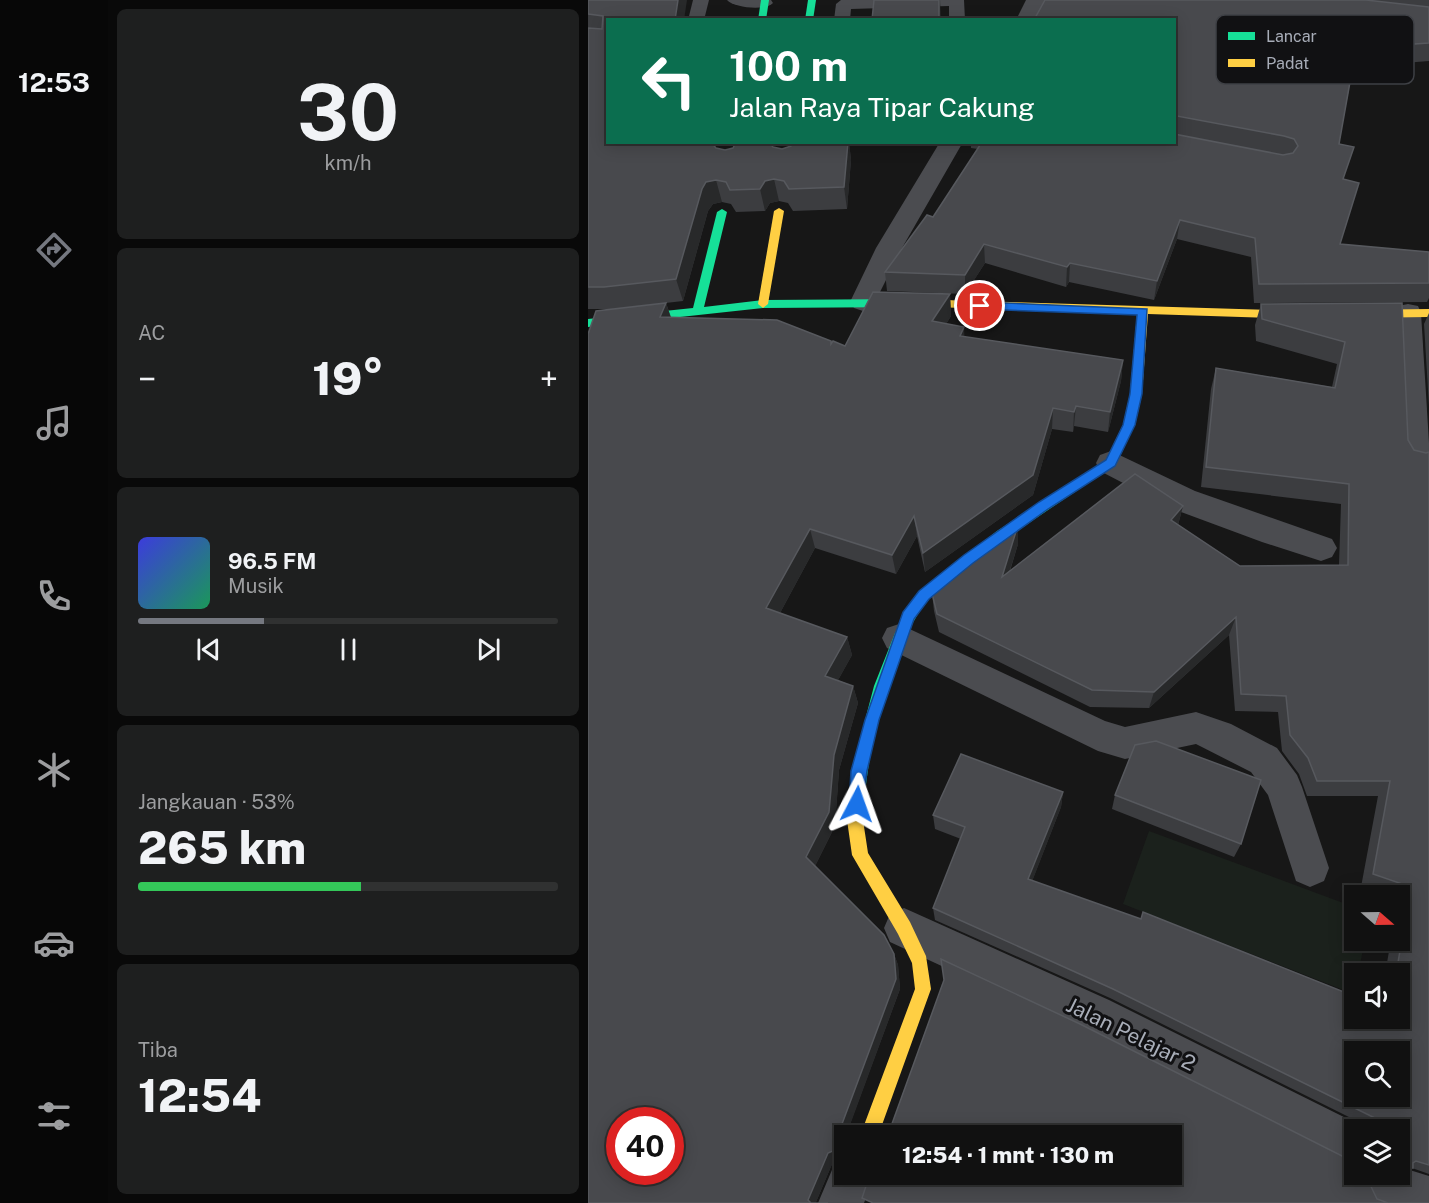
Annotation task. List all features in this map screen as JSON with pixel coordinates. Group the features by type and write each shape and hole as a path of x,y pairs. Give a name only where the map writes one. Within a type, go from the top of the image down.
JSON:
{"street":[{"path":"809,18 812,0"},
{"path":"1027,18 1036,0"},
{"path":"762,18 765,2"},
{"path":"863,302 889,248 951,144"},
{"path":"763,304 779,211"},
{"path":"697,312 722,212"},
{"path":"588,323 763,304 863,302 1143,312 1321,315"},
{"path":"872,1125 923,989 920,962 904,928 860,855 855,820 859,771 872,720 899,638 908,616 924,595 969,559 1044,506 1111,463 1129,425 1136,394 1143,312"},
{"path":"1342,314 1419,313 1415,460"},
{"path":"1111,463 1184,500 1321,548"},
{"path":"899,638 1098,735 1125,743 1196,728 1218,736 1264,760 1284,787 1310,868"},
{"name":"Jalan Pelajar 2","path":"904,928 1094,1015 1344,1141"},
{"path":"841,1203 848,1185"},
{"path":"1386,1185 1429,1199"}],"lane":[{"path":"696,18 701,0"},
{"path":"735,0 765,2"},
{"path":"842,18 844,4 957,1 957,18"}],"shaded area":[{"path":"1149,831 1344,903 1344,951 1363,951 1360,963 1344,963 1344,990 1123,904"}],"building":[{"path":"588,0 678,0 675,18 606,18 606,144 713,144 716,148 725,150 733,148 735,144 771,144 782,149 792,144 848,144 844,187 789,189 784,181 774,179 765,181 760,189 730,190 726,182 716,180 706,182 676,279 588,287 588,28 602,29 603,16 588,14"},
{"path":"874,0 939,0 939,18 872,18"},
{"path":"1045,0 1366,0 1429,7 1429,43 1414,44 1414,15 1216,15 1216,84 1350,84 1339,144 1354,147 1343,179 1359,183 1340,244 1429,252 1429,283 1259,284 1255,238 1180,220 1157,281 1070,263 1067,267 984,244 965,275 885,272 927,215 933,217 981,144 1176,144 1176,134 1283,155 1293,153 1298,146 1294,139 1284,136 1176,116 1176,18 1035,18"},
{"path":"873,292 950,294 932,321 964,327 960,336 1123,360 1110,412 1076,406 1074,412 1053,408 1033,475 923,553 914,516 892,555 810,529 766,608 847,637 825,676 853,686 834,755 829,812 806,857 884,935 894,954 896,979 842,1125 834,1125 834,1150 828,1153 808,1200 811,1203 588,1203 588,334 596,311 666,303 660,317 777,320 831,341 831,344 833,341 845,346"},
{"path":"1402,303 1408,440 1414,450 1429,452 1429,1165 1416,1161 1413,1163 1413,1168 1410,1168 1410,1119 1377,1119 1353,1107 1410,1107 1410,1041 1344,1041 1344,1103 1113,989 933,908 965,827 933,815 961,754 1063,792 1028,879 1141,919 1143,912 1344,992 1344,1029 1410,1029 1410,963 1398,963 1400,951 1410,951 1411,887 1373,874 1390,781 1317,781 1308,758 1290,735 1286,696 1241,694 1236,617 1154,692 1092,690 937,614 932,593 981,551 1018,525 1002,577 1135,474 1183,506 1171,520 1240,566 1348,565 1349,484 1206,467 1216,368 1335,388 1345,342 1262,319 1261,304"},
{"path":"1156,741 1261,780 1241,844 1115,795 1135,745"},
{"path":"941,959 1080,1024 1344,1157 1344,1185 1370,1185 1377,1199 1388,1203 873,1203 862,1198 866,1185 1182,1185 1182,1125 892,1125 944,980"}],"traffic: fast":[{"path":"762,18 765,0"},
{"path":"809,18 812,0"},
{"path":"697,312 722,212"},
{"path":"588,323 763,304 910,303"},
{"path":"858,785 865,742 881,686 901,633 923,597 986,547 1083,481"}],"traffic: slow":[{"path":"763,304 779,211"},
{"path":"910,303 1302,315"},
{"path":"1083,481 1111,463 1129,425 1136,394 1143,312"},
{"path":"1357,314 1429,313"},
{"path":"858,785 855,820 860,855 904,928 920,962 923,989 873,1125"}],"route":[{"path":"857,804 859,771 872,720 908,616 924,595 969,559 1044,506 1111,463 1129,425 1136,394 1143,312 980,306"}]}
